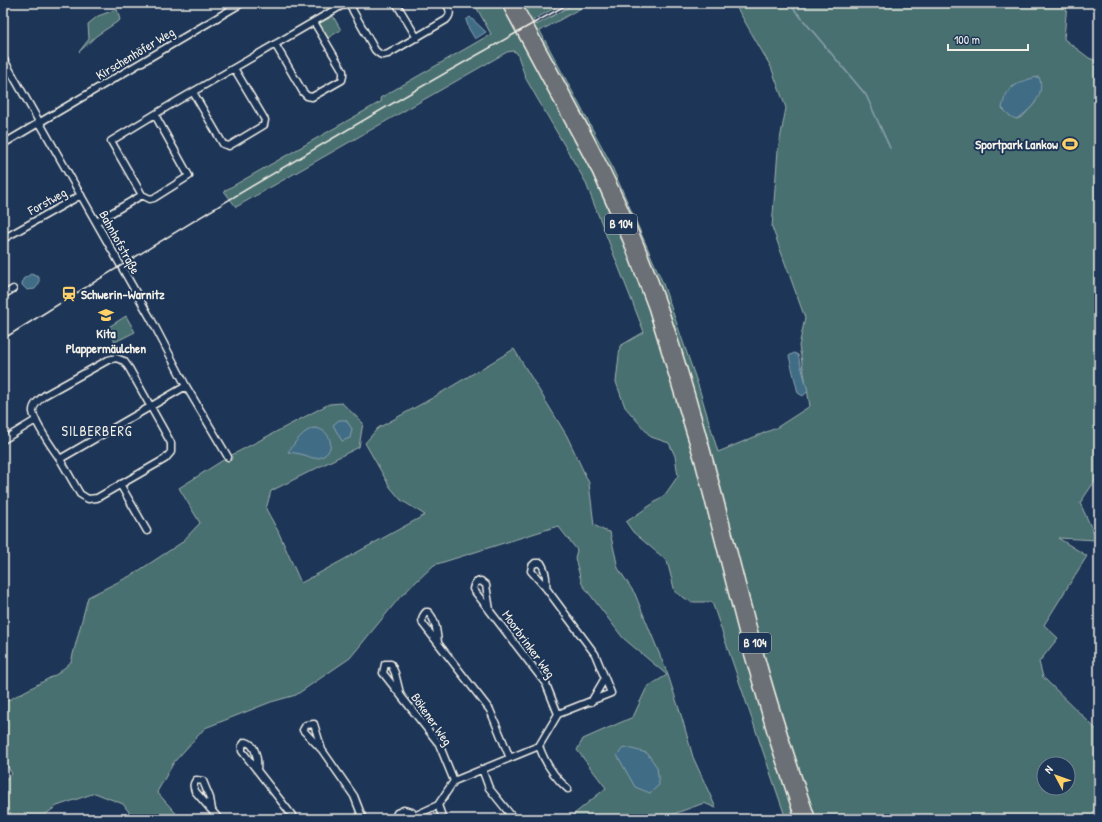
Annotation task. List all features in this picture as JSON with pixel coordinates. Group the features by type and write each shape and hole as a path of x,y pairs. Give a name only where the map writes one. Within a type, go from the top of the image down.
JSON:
{"highway":[{"name":"B 104","path":"507,3 598,172 628,239 654,308 705,461 748,647 776,743 801,819"},
{"name":"B 104","path":"515,3 559,81 627,217 660,301 784,743 810,819"}],"street":[{"name":"Kirschenhöfer Weg","path":"3,144 242,3"},
{"path":"155,114 189,176 150,199 142,195 111,141 155,114 172,104 341,6 351,6 358,3"},
{"path":"396,3 417,38"},
{"path":"351,6 375,50 381,55 388,54 417,38 448,18 450,12 446,3"},
{"path":"275,44 303,92 307,96 312,97 342,80 343,76 343,72 314,22"},
{"name":"Bahnhofstraße","path":"3,58 151,319 186,386 228,457"},
{"path":"193,92 223,144 229,146 264,125 264,120 234,68"},
{"name":"Forstweg","path":"3,239 81,195"},
{"path":"96,222 142,195"},
{"path":"3,295 13,289"},
{"path":"116,358 124,360 129,368 171,443 171,452 165,459 97,498 88,499 80,494 36,420 33,412 36,402 45,395 108,360 116,358"},
{"path":"60,459 186,386"},
{"path":"3,440 36,420"},
{"path":"120,484 147,531"},
{"path":"394,819 400,809 408,810 414,817 438,805 454,780 539,746 558,714 591,702 610,693 596,654 546,588"},
{"name":"Moorbrinker Weg","path":"490,610 546,684 558,714"},
{"path":"438,643 490,710 510,758"},
{"path":"591,702 605,678"},
{"name":"Bökener Weg","path":"400,693 438,744 454,780"},
{"path":"539,746 545,762 568,789"},
{"path":"322,750 354,796 363,819"},
{"path":"482,769 489,788 514,819"},
{"path":"257,770 295,819"},
{"path":"212,810 210,798 203,781 196,780 194,784 195,791 219,819"},
{"path":"438,805 443,819"}],"green space":[{"path":"474,3 564,3 533,20 536,25 576,3 590,3 540,31 609,160 662,281 699,388 718,452 776,428 810,406 799,346 805,318 772,227 778,150 786,108 771,67 734,3 1067,3 1064,39 1089,58 1099,62 1099,475 1080,503 1097,540 1058,538 1087,556 1044,625 1058,638 1039,662 1043,677 1099,732 1099,819 786,819 712,602 691,602 675,592 667,561 633,532 626,522 664,496 678,476 675,456 669,443 651,437 625,407 616,382 620,346 644,332 585,181 526,79 517,53 513,51 507,52 236,207 224,191 382,101 380,98 491,34","holes":["1034,78 1035,103 1023,116 1017,119 1012,87"]},
{"path":"117,9 120,20 96,36 79,52 89,39 88,24 98,16"},
{"path":"333,16 341,30 326,39 318,24"},
{"path":"126,316 135,332 115,342 107,328"},
{"path":"514,349 567,436 589,483 594,525 610,532 618,568 635,594 668,675 693,757 716,808 704,803 660,819 568,819 606,788 577,750 583,739 633,717 647,687 667,675 623,638 582,584 575,558 577,550 558,526 434,565 400,597 350,658 296,695 271,702 205,728 174,762 157,792 181,819 134,819 123,804 95,793 57,806 39,819 3,819 3,781 12,774 3,759 3,703 57,674 71,662 88,597 132,575 181,543 200,523 179,488 228,457 329,404 342,403 363,423 359,447 271,491 266,509 278,531 301,583 425,515 401,500 390,487 365,443 378,428 434,397"}],"water":[{"path":"470,17 486,32 475,39 466,20"},
{"path":"1039,77 1041,83 1039,96 1032,107 1016,119 1010,116 1002,108 1008,91 1020,83"},
{"path":"31,274 39,277 39,284 35,289 27,290 22,285 23,279"},
{"path":"794,353 798,355 808,391 803,396 798,393 789,356"},
{"path":"339,420 346,420 352,429 350,438 342,441 333,425"},
{"path":"314,428 320,429 329,437 330,447 324,456 314,458 288,452 302,435"},
{"path":"624,747 647,753 657,767 659,785 650,793 635,787 617,755"}],"waterway":[{"path":"789,3 866,95 890,148"}],"railway":[{"path":"3,339 284,167 570,3"}],"place":[{"name":"Sportpark Lankow","path":"1070,144"},
{"name":"Schwerin-Warnitz","path":"69,294"},
{"name":"Kita Plappermäulchen","path":"106,315"}],"district":[{"name":"SILBERBERG","path":"97,431"}]}
